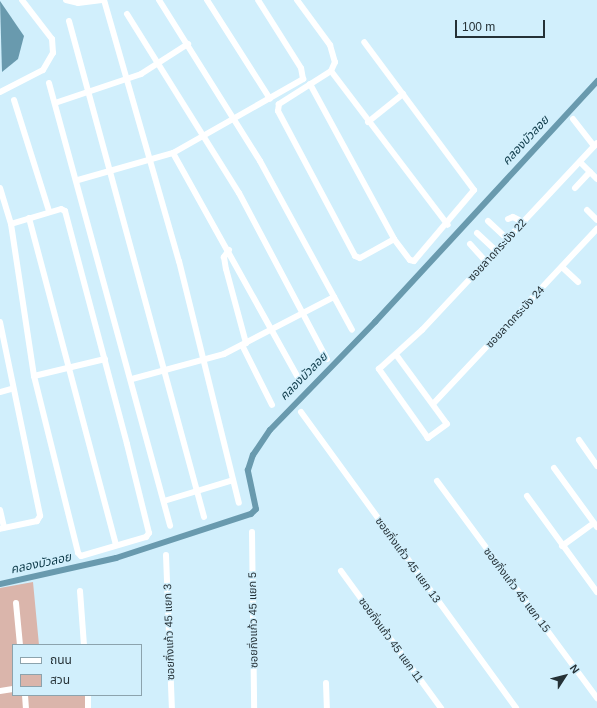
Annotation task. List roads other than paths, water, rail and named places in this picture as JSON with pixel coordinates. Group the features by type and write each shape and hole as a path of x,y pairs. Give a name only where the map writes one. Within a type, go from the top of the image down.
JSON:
{"street":[{"path":"0,92 43,70 53,53 49,35 22,0"},
{"path":"66,0 78,3 104,0 129,78 152,159 239,502"},
{"path":"159,0 235,120 352,330"},
{"path":"207,0 270,99"},
{"path":"78,180 173,153 204,138 235,120 304,76 258,0"},
{"path":"297,0 333,50 335,62 331,71 310,84 277,109 355,256 360,258 394,239"},
{"path":"127,14 238,193 327,359"},
{"path":"69,21 90,89 166,369 204,517"},
{"path":"310,84 394,239 413,261 448,225 474,190 364,42"},
{"path":"55,103 90,89 129,78 158,64 188,44"},
{"path":"331,71 368,122 448,225"},
{"path":"49,83 78,180 170,526"},
{"path":"368,122 403,94"},
{"path":"14,100 49,212"},
{"path":"574,119 596,145"},
{"name":"ซอยลาดกระบัง 22","path":"433,404 447,424 428,438 379,369 397,356 596,145"},
{"path":"173,153 229,250 300,381"},
{"path":"580,162 597,179"},
{"path":"575,188 590,172"},
{"path":"0,188 11,224 34,376 78,552 81,556 149,533 105,359 65,212 61,209 11,224"},
{"path":"587,210 597,220"},
{"path":"508,218 515,217 523,222"},
{"path":"29,218 70,367 116,545"},
{"path":"488,221 507,239"},
{"name":"ซอยลาดกระบัง 24","path":"433,404 597,229"},
{"path":"477,233 496,251"},
{"path":"470,244 486,262"},
{"path":"229,250 224,257 244,344 272,405"},
{"path":"562,267 578,282"},
{"path":"132,379 204,360 244,344 334,297"},
{"path":"0,322 11,389 40,516 37,521 2,528 0,510"},
{"path":"397,356 433,404"},
{"path":"34,376 105,359"},
{"path":"0,392 11,389"},
{"name":"ซอยกิ่งแก้ว 45 แยก 13","path":"301,412 516,708"},
{"path":"579,440 597,466"},
{"path":"554,468 595,525 562,546"},
{"path":"164,501 233,480"},
{"name":"ซอยกิ่งแก้ว 45 แยก 15","path":"437,481 597,698"},
{"path":"527,496 597,592"},
{"name":"ซอยกิ่งแก้ว 45 แยก 5","path":"252,532 254,708"},
{"name":"ซอยกิ่งแก้ว 45 แยก 3","path":"166,556 172,708"},
{"name":"ซอยกิ่งแก้ว 45 แยก 11","path":"341,571 440,708"},
{"path":"80,591 84,644"},
{"path":"16,603 20,644"},
{"path":"326,683 327,708"},
{"path":"0,691 12,689"},
{"path":"25,696 26,708"},
{"path":"88,696 88,708"}],"water":[{"path":"0,1 24,36 18,59 2,72"}],"waterway":[{"name":"คลองบัวลอย","path":"0,584 116,558 251,514 256,509 248,470 253,455 270,430 375,322 597,81"}]}
